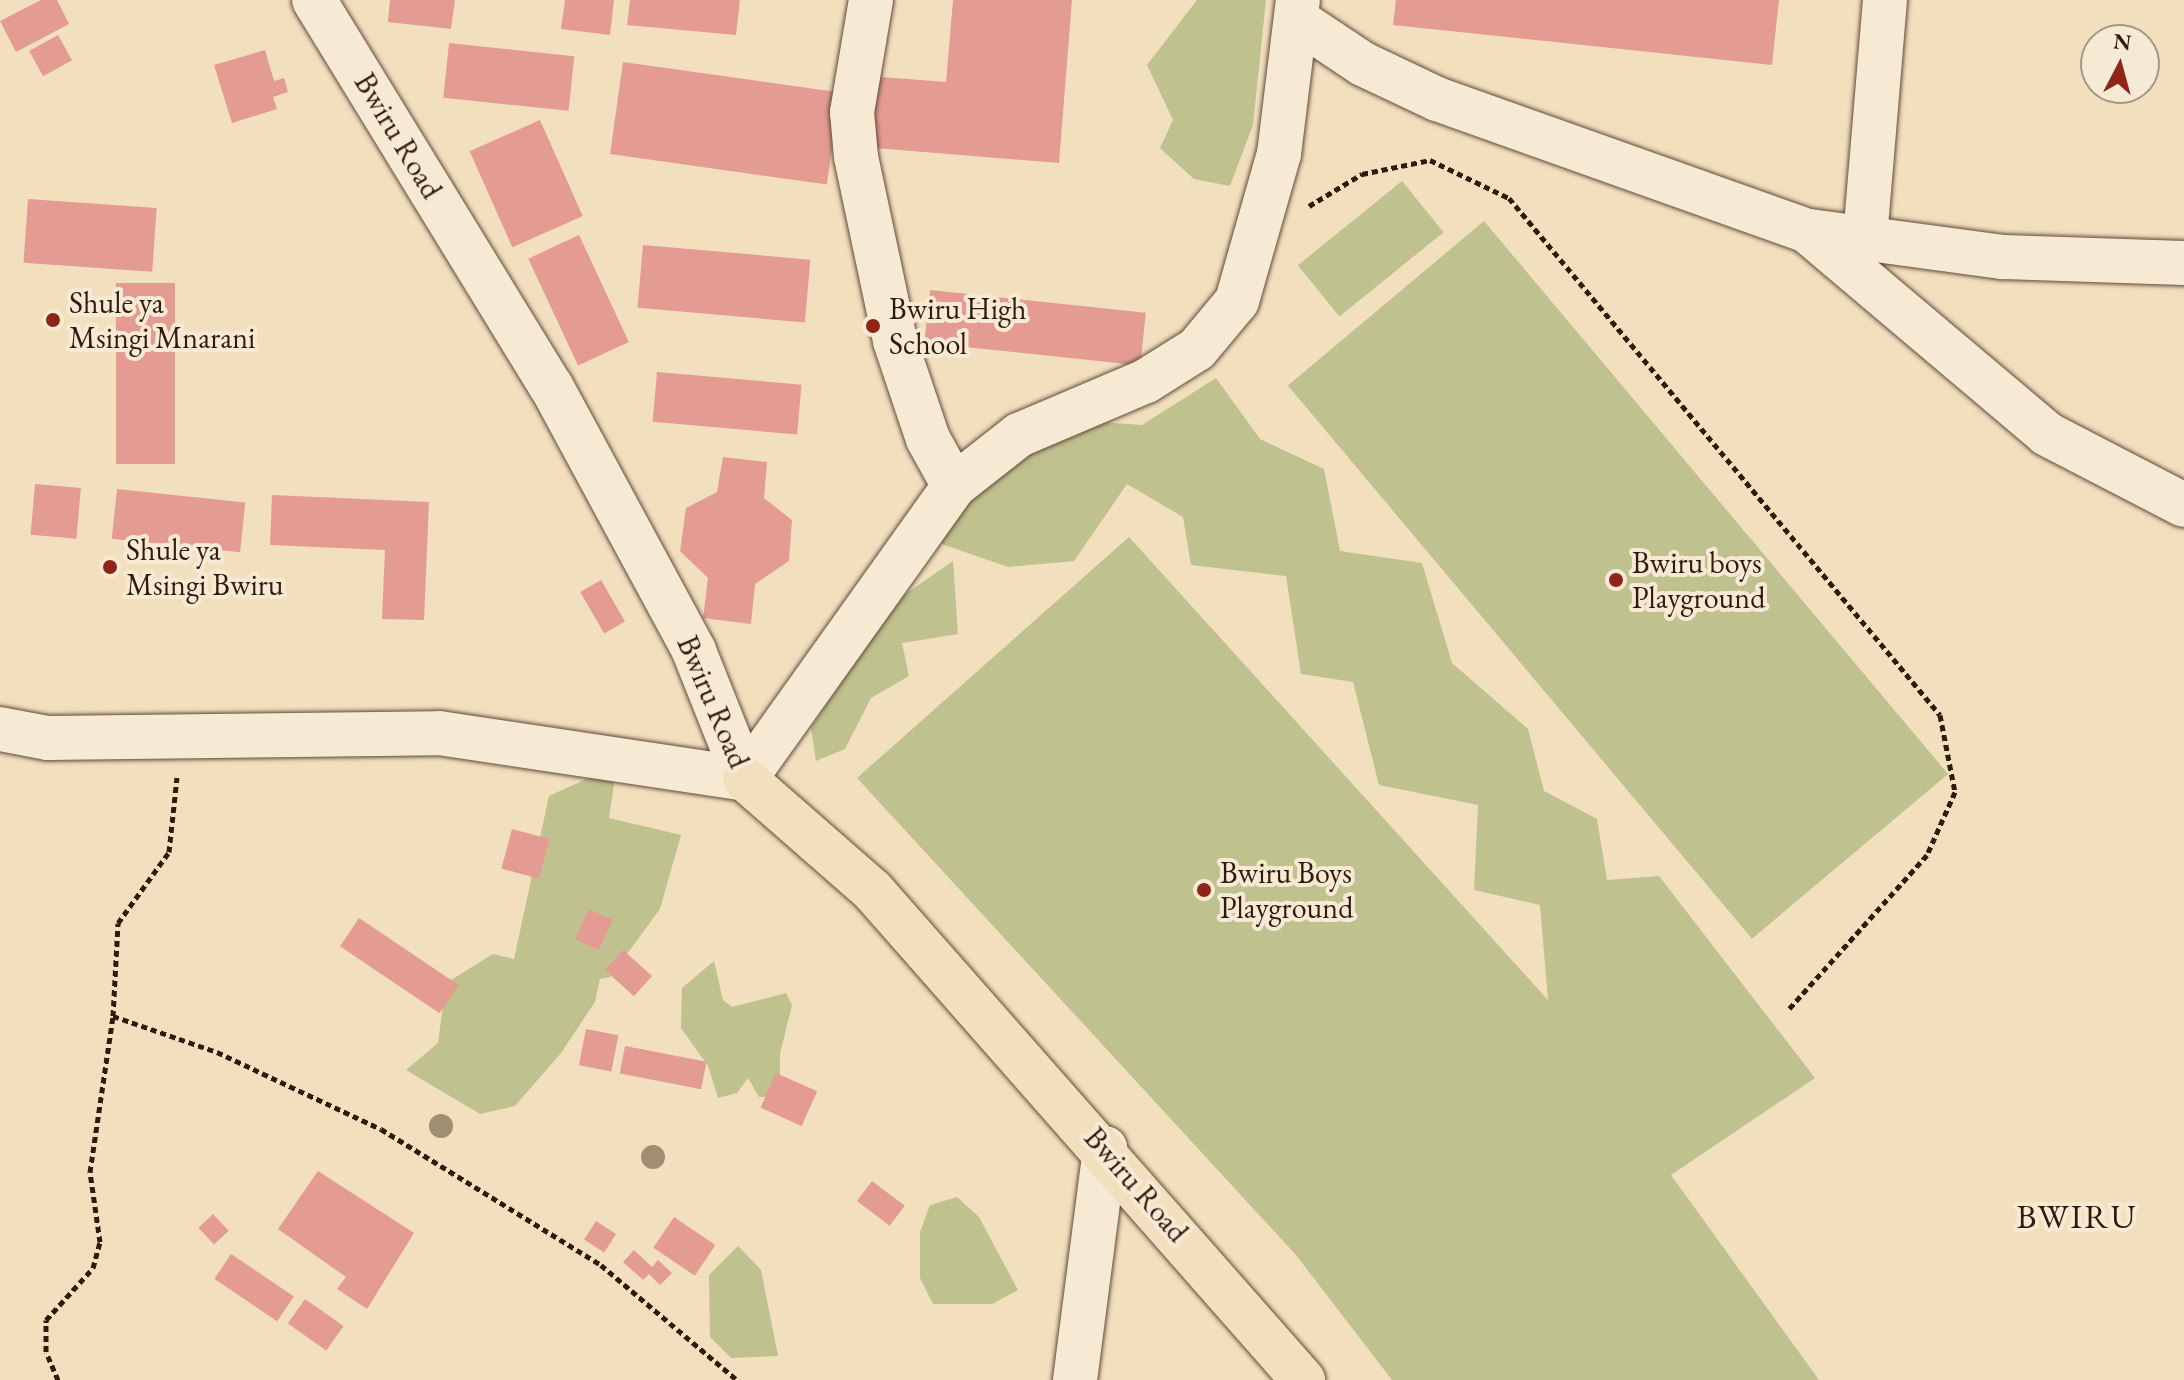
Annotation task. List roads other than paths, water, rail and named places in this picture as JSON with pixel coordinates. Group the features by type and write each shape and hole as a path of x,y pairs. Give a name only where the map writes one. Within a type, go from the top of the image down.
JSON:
{"main road":[{"name":"Bwiru Road","path":"745,779 872,890 1105,1148 1303,1380"}],"street":[{"name":"Bwiru Road","path":"314,0 551,386 694,651 745,779"},
{"path":"871,0 852,112 856,157 895,341 928,439 954,486"},
{"path":"1865,238 1885,0"},
{"path":"0,729 48,738 439,733 745,779 954,486 1019,435 1146,381 1197,349 1237,301 1260,236 1298,10"},
{"path":"1298,10 1363,64 1437,99 1807,231 2003,257 2184,263"},
{"path":"1807,231 2047,434 2184,505"},
{"path":"1075,1380 1105,1148"}],"place":[{"name":"Shule ya Msingi Mnarani","path":"53,320"},
{"name":"Bwiru High School","path":"873,326"},
{"name":"Shule ya Msingi Bwiru","path":"110,567"},
{"name":"Bwiru boys Playground","path":"1616,580"},
{"name":"Bwiru Boys Playground","path":"1204,890"}],"district":[{"name":"BWIRU","path":"2077,1217"}]}
